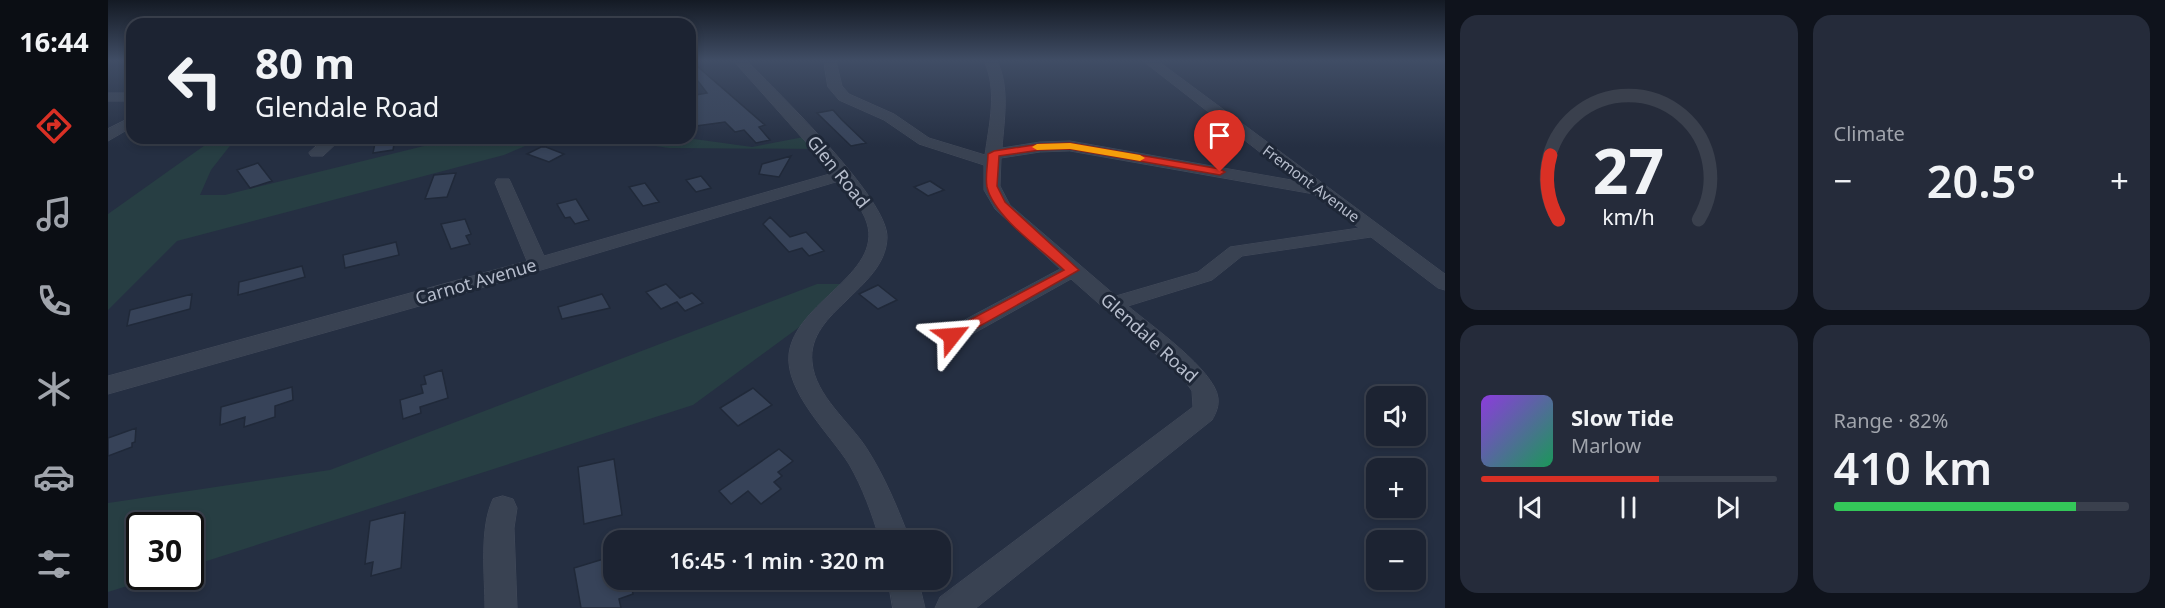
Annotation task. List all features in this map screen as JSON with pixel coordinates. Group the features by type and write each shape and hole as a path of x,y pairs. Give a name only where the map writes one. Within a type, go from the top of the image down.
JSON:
{"street":[{"name":"Glen Road","path":"766,89 843,175 871,212 876,224 878,236 876,250 865,271 813,322 805,334 800,363 804,380 813,396 841,430 865,470 891,530"},
{"path":"837,89 844,97 889,117 924,141 993,159 1040,147 1070,146 1319,189"},
{"name":"Glendale Road","path":"951,608 1203,412 1207,404 1206,393 1201,382 1009,214 1000,203 992,186 997,89"},
{"name":"Fremont Avenue","path":"1187,89 1445,284"},
{"path":"108,97 126,97"},
{"path":"108,136 126,125"},
{"path":"317,153 327,144"},
{"name":"Carnot Avenue","path":"108,385 843,175"},
{"path":"503,183 538,264"},
{"path":"1112,304 1205,276 1215,271 1227,256 1237,251 1374,231"},
{"path":"952,336 1073,270"},
{"path":"501,608 500,528 503,508"},
{"path":"905,590 909,608"}],"green space":[{"path":"809,136 821,149 669,148 642,144 696,144 696,139 752,147"},
{"path":"207,144 231,144 211,170 200,195 225,195 424,146 423,144 530,144 504,155 177,241 108,310 108,214"},
{"path":"817,284 851,284 828,306 693,405 204,562 204,512 126,512 126,586 108,592 108,503 330,470"}],"building":[{"path":"704,89 724,89 765,125 759,127 770,140 756,143 744,130 735,132 725,122 696,126 696,95 707,93"},
{"path":"833,110 866,143 851,146 817,113"},
{"path":"375,144 394,144 393,150 373,153"},
{"path":"541,147 564,154 549,162 527,154"},
{"path":"791,156 779,177 759,174 762,164"},
{"path":"258,163 272,181 250,188 237,170"},
{"path":"456,173 447,197 425,199 434,175"},
{"path":"701,176 711,188 696,192 686,180"},
{"path":"930,181 944,190 928,196 914,187"},
{"path":"645,183 659,202 643,206 629,187"},
{"path":"576,199 589,220 575,224 570,217 565,218 557,204"},
{"path":"770,217 790,237 806,232 824,251 809,256 802,248 789,252 763,224"},
{"path":"465,219 471,234 466,236 470,244 451,249 441,224"},
{"path":"396,242 399,255 345,268 343,255"},
{"path":"302,266 305,277 238,295 239,282"},
{"path":"666,284 680,298 692,293 703,303 685,311 677,302 661,309 646,292"},
{"path":"878,285 897,300 878,309 859,294"},
{"path":"192,294 190,309 127,326 130,310"},
{"path":"602,294 610,308 562,319 558,307"},
{"path":"442,370 448,398 420,407 421,413 403,419 400,400 423,393 421,385 426,384 424,376"},
{"path":"292,387 293,400 275,406 275,417 244,427 245,417 220,425 221,407"},
{"path":"753,388 772,405 738,426 720,408"},
{"path":"136,428 135,442 132,443 132,447 108,456 108,438"},
{"path":"779,449 793,461 778,472 782,476 774,482 781,489 761,504 748,491 731,504 719,491"},
{"path":"614,459 622,515 584,524 578,467"},
{"path":"405,512 401,568 371,576 373,562 365,564 370,521"},
{"path":"603,559 603,590 632,590 633,594 619,599 621,608 581,608 574,568"}],"slow traffic":[{"path":"1037,147 1070,146 1140,158"}],"route":[{"path":"952,336 1073,270 1009,214 1000,203 992,186 994,154 1040,147 1070,146 1220,172"}]}
